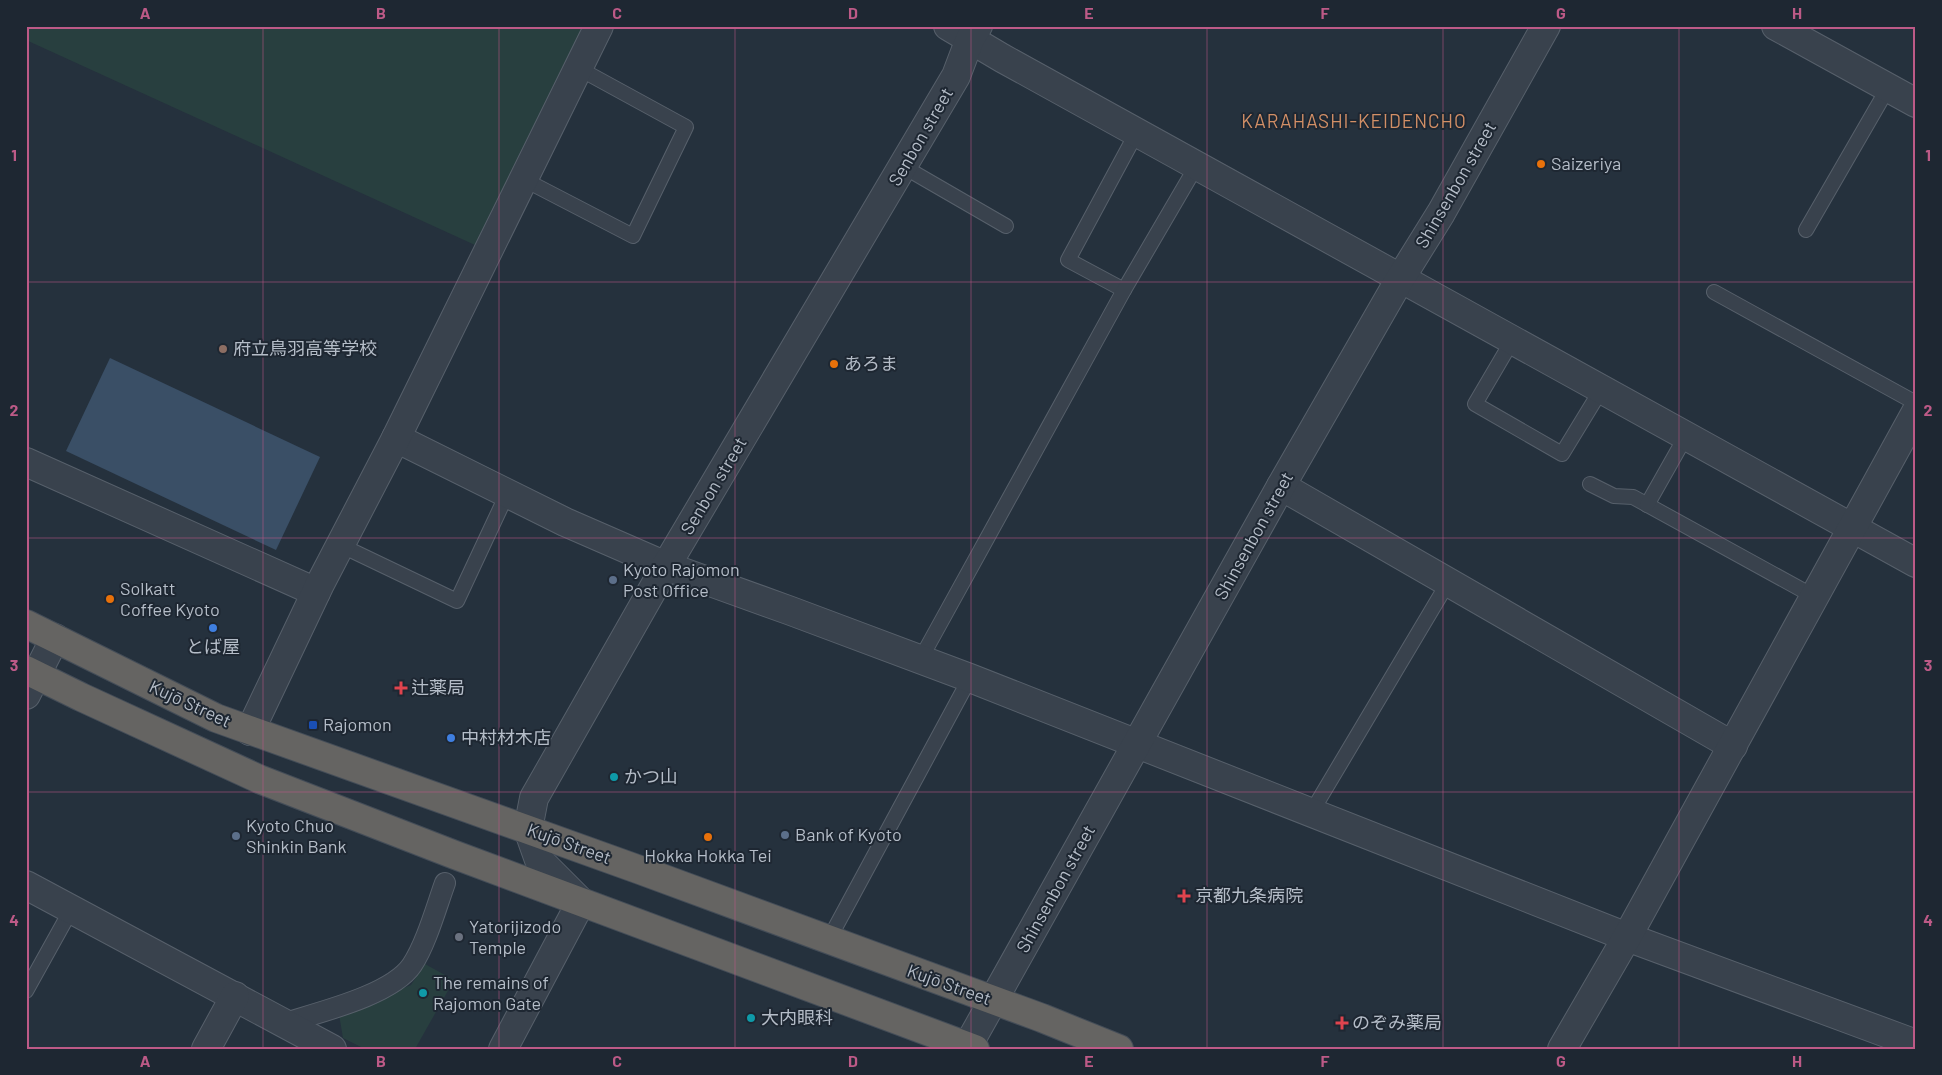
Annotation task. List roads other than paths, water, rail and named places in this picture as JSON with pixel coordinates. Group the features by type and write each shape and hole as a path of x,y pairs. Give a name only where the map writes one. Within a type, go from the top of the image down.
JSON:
{"highway":[{"name":"Kujō Street","path":"26,624 216,718 528,829 1119,1049"},
{"path":"30,680 89,701 259,779 970,1048"}],"street":[{"path":"250,731 316,592 396,438 599,26"},
{"name":"Shinsenbon street","path":"970,1048 993,1001 1282,486 1400,280 1441,213 1546,26"},
{"path":"1776,26 1916,103"},
{"path":"966,31 1137,132 1400,280 1916,563"},
{"name":"Senbon street","path":"528,829 534,798 666,566 904,167 956,76 966,31"},
{"path":"1562,1049 1628,937 1916,412"},
{"path":"396,438 565,522 666,566 970,678 1628,937 1916,1044"},
{"path":"26,462 316,592"},
{"path":"1282,486 1733,746"},
{"path":"30,680 55,638"},
{"path":"503,1049 581,902 539,860 528,829"},
{"path":"286,1024 351,1002 379,990 399,978 411,966 418,954 445,884"},
{"path":"26,885 332,1049"},
{"path":"206,1049 235,996"}],"lane":[{"path":"523,179 634,236 686,127 578,68"},
{"path":"1806,230 1888,88"},
{"path":"1124,290 1068,260 1137,132"},
{"path":"920,660 1124,290 1197,165"},
{"path":"904,167 1006,226"},
{"path":"1714,292 1916,403"},
{"path":"1512,341 1475,404 1562,454 1601,390"},
{"path":"1646,505 1686,436"},
{"path":"1590,484 1614,496 1633,497 1815,597"},
{"path":"340,545 457,601 507,494"},
{"path":"1311,813 1449,581"},
{"path":"828,941 970,678"},
{"path":"26,991 71,910"}],"water":[{"path":"110,358 320,457 276,550 66,451"}],"place":[{"name":"Saizeriya","path":"1541,164"},
{"name":"府立鳥羽高等学校","path":"223,349"},
{"name":"あろま","path":"834,364"},
{"name":"Kyoto Rajomon Post Office","path":"613,580"},
{"name":"Solkatt Coffee Kyoto","path":"110,599"},
{"name":"とば屋","path":"213,628"},
{"name":"辻薬局","path":"401,688"},
{"name":"Rajomon","path":"313,725"},
{"name":"中村材木店","path":"451,738"},
{"name":"かつ山","path":"614,777"},
{"name":"Bank of Kyoto","path":"785,835"},
{"name":"Kyoto Chuo Shinkin Bank","path":"236,836"},
{"name":"Hokka Hokka Tei","path":"708,837"},
{"name":"京都九条病院","path":"1184,896"},
{"name":"Yatorijizodo Temple","path":"459,937"},
{"name":"The remains of Rajomon Gate","path":"423,993"},
{"name":"大内眼科","path":"751,1018"},
{"name":"のぞみ薬局","path":"1342,1023"}],"district":[{"name":"KARAHASHI-KEIDENCHO","path":"1354,121"}]}
